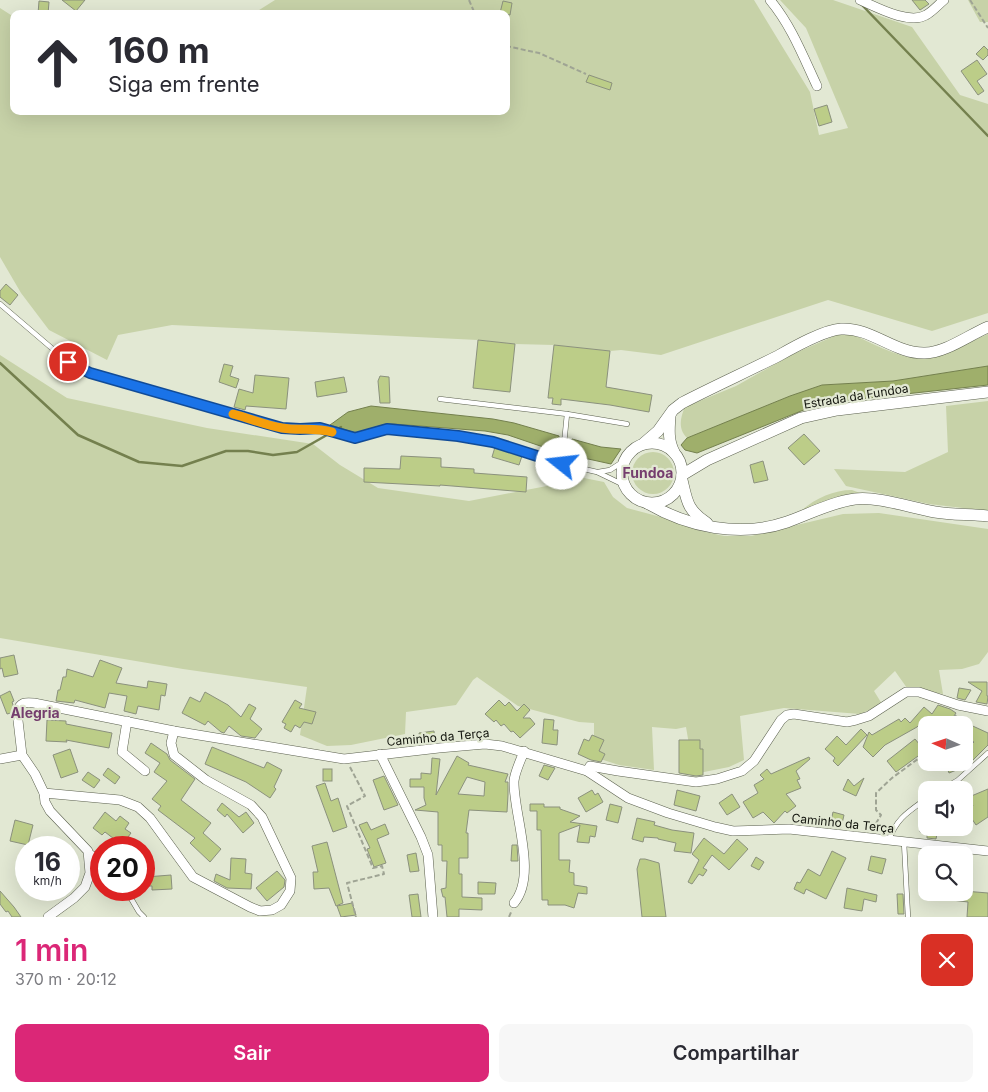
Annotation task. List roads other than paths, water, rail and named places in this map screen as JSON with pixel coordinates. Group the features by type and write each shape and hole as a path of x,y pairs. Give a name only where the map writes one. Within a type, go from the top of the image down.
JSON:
{"main road":[{"path":"988,327 952,345 927,354 908,353 852,329 840,329 806,341 682,403 658,431 644,444 632,450 623,464 624,485 633,497 664,513 714,528 734,530 755,529 784,523 841,502 863,499 933,512 988,516"},
{"name":"Estrada da Fundoa","path":"682,477 707,460 801,418 837,410 988,392"},
{"path":"670,416 674,452 688,504 692,511 714,528"},
{"path":"644,444 657,443 674,452 707,460"},
{"path":"647,503 658,503 669,498 677,490 682,477"}],"street":[{"path":"770,0 795,38 817,86"},
{"path":"864,2 901,16 919,18 926,15 944,0"},
{"path":"587,770 590,766 618,772 696,782 718,779 742,770 754,761 781,720 787,715 794,714 847,722 869,716 906,692 919,692 988,712"},
{"name":"Caminho da Terça","path":"22,755 16,712 19,706 25,702 174,731 344,759 485,744 524,751 587,770 628,798 668,813 733,831 789,829 988,851"},
{"path":"127,721 122,752 145,771"},
{"path":"44,793 120,800 138,807 150,818 194,877 250,908 260,911 272,910 282,905 290,891 291,878 262,817 250,805 206,780 174,755 172,743 174,731"},
{"path":"514,903 518,899 522,883 525,858 514,782 524,751"},
{"path":"380,754 428,855 433,917"},
{"path":"0,759 22,755 35,774 50,811 88,852 90,873 84,886 74,898 48,917"}],"lane":[{"path":"0,304 68,362 90,373 282,428 320,428 355,438 387,429 489,441 562,464 597,472 624,485"},
{"path":"440,399 567,414 628,424"},
{"path":"562,464 567,414"},
{"path":"597,472 610,470 623,464"},
{"path":"956,781 988,753"},
{"path":"889,840 894,826 918,805"},
{"path":"904,842 908,917"},
{"path":"132,901 144,917"}],"waterway":[{"path":"862,5 988,136"},
{"path":"0,363 78,435 139,462 182,466 226,451 248,451 273,455 297,452 341,427"},
{"path":"557,441 574,446"}],"district":[{"name":"Fundoa","path":"648,472"},
{"name":"Alegria","path":"35,712"}]}
